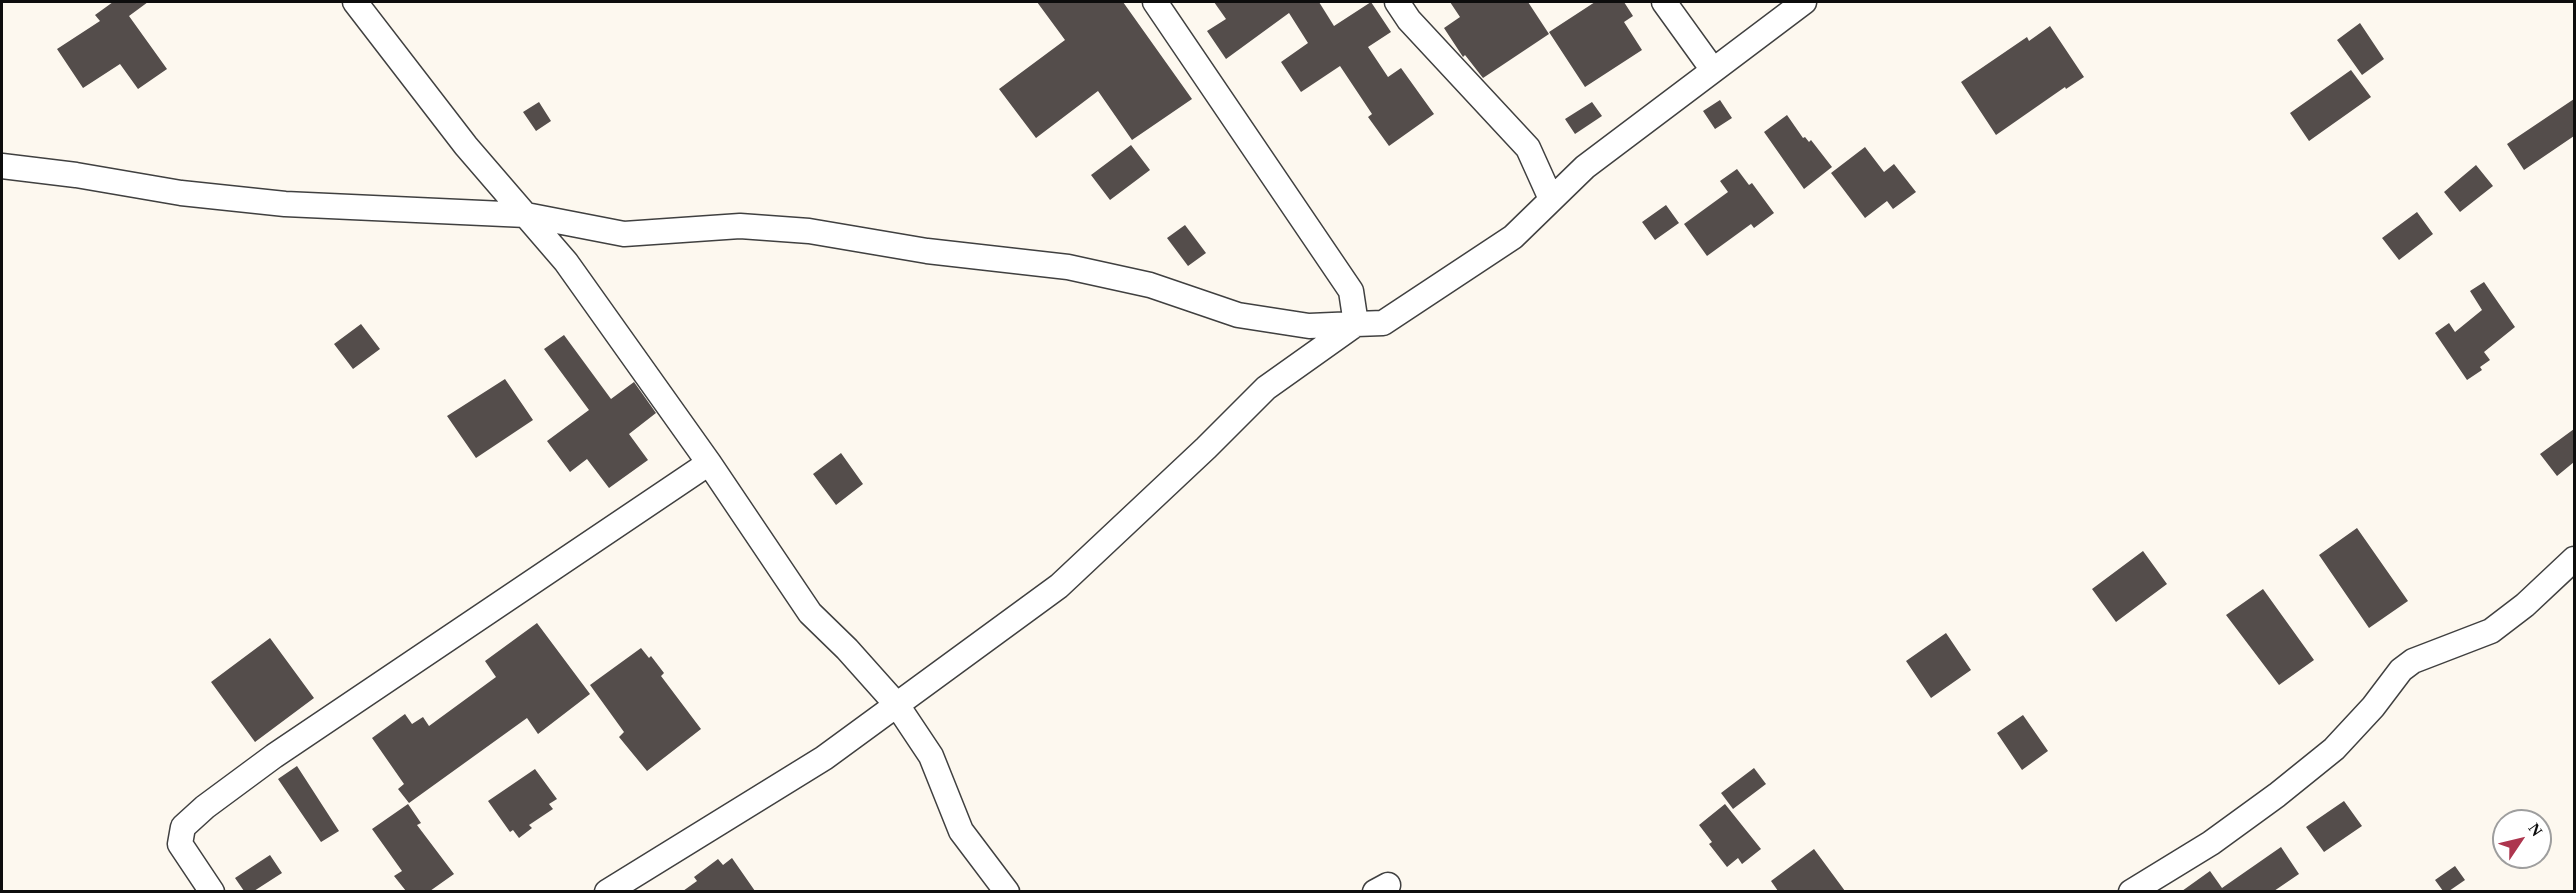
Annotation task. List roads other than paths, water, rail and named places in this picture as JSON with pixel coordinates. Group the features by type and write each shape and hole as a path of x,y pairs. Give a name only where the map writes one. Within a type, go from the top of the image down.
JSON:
{"street":[{"path":"355,2 466,146 566,262 709,463 810,613 847,649 897,705 931,756 961,831 1007,891"},
{"path":"1155,2 1352,291 1356,324"},
{"path":"1397,2 1409,20 1528,148 1551,200"},
{"path":"1664,2 1713,70"},
{"path":"2,166 76,175 181,194 285,204 526,215 624,234 740,226 809,231 927,251 1068,267 1150,285 1238,315 1309,326 1383,323 1513,237 1585,167 1804,2"},
{"path":"608,891 824,758 1059,586 1206,448 1266,388 1356,324"},
{"path":"212,891 180,844 183,827 205,807 274,756 709,463"},
{"path":"2130,891 2219,838 2334,749 2373,708 2401,670 2414,661 2491,631 2525,605 2574,559"}]}
